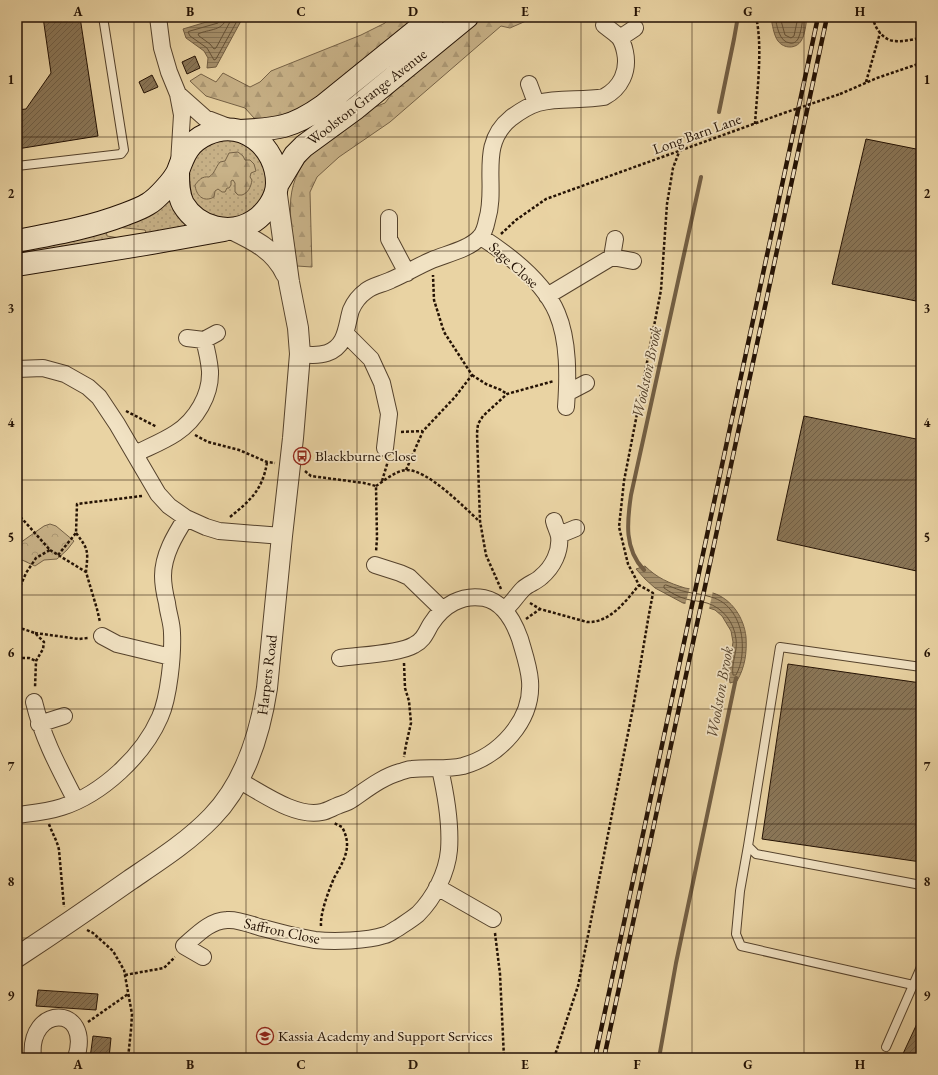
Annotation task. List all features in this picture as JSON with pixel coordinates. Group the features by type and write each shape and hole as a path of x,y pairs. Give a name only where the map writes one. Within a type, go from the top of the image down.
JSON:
{"main road":[{"name":"Woolston Grange Avenue","path":"238,131 269,130 294,124 308,117 433,17"},
{"name":"Woolston Grange Avenue","path":"277,186 295,155 304,146 356,108 467,17"},
{"path":"17,241 98,223 138,209 156,199 178,170 184,154 194,142 207,134 221,130 238,131 253,136 264,145 272,157 276,170 277,186 271,203 261,216 247,225 152,243 17,265"},
{"path":"178,170 178,188 184,204 194,217 208,226 228,229"}],"street":[{"path":"158,17 162,48 168,72 178,94 182,115 178,170"},
{"path":"300,354 320,354 335,348 346,334 351,311 357,300 367,290 431,261 486,240 486,226 492,202 490,168 491,153 494,141 500,130 519,112 536,103 565,99 604,98 611,94 621,82 626,66 624,47 620,38 604,25"},
{"path":"620,38 635,28"},
{"path":"529,84 536,103"},
{"path":"178,94 204,118 238,131"},
{"name":"Harpers Road","path":"17,957 159,861 212,817 238,780 254,744 264,710 267,688 293,438 300,354 298,328 289,282 277,186"},
{"path":"389,218 383,240 407,273"},
{"name":"Harpers Road","path":"228,229 256,241 272,253 284,271 289,282"},
{"path":"615,239 612,257 633,261"},
{"name":"Sage Close","path":"486,240 524,270 536,282 547,296 557,313 565,347 567,375 566,400 586,383"},
{"name":"Sage Close","path":"547,296 612,257"},
{"path":"346,334 371,359 382,383 389,414 386,448"},
{"path":"135,454 177,433 192,420 202,404 208,389 210,372 210,337 187,338"},
{"path":"17,369 43,368 65,374 88,388 99,397 158,494 169,506 186,518 218,531 282,536"},
{"path":"17,815 46,811 76,801 95,791 114,777 130,761 147,740 160,717 168,690 172,633 163,576 167,554 174,537 186,518"},
{"path":"338,659 403,650 415,645 424,637 442,609 452,602 465,598 484,598 498,604 511,603 522,590 540,578 549,569 557,554 556,528 576,528"},
{"path":"373,564 409,577 442,609"},
{"path":"238,780 292,808 307,812 321,812 348,801 394,774 412,769 440,769 463,766 490,753 515,731 522,720 530,696 528,668 515,626 511,603"},
{"path":"102,636 117,644 171,657"},
{"path":"34,702 39,724 49,748 76,801"},
{"path":"39,724 64,716"},
{"name":"Saffron Close","path":"184,946 199,932 214,922 228,920 285,934 323,940 365,939 386,935 418,914 437,887 445,870 449,850 446,794 440,769"},
{"path":"437,887 493,919"},
{"path":"184,946 203,957"},
{"path":"33,1058 34,1043 41,1025 51,1018 64,1017 73,1024 76,1030 79,1044 76,1058"}],"lane":[{"path":"17,166 121,154 124,150 103,17"},
{"path":"913,985 741,946 736,934 740,891 780,647 921,667"},
{"path":"748,846 756,854 921,885"},
{"path":"886,1047 921,967"}],"path":[{"path":"755,124 758,53 756,17"},
{"path":"873,17 880,33 887,38 895,41 921,38"},
{"path":"866,83 880,33"},
{"name":"Long Barn Lane","path":"486,240 546,199 840,94 921,63"},
{"path":"554,1058 578,986 633,708 653,593 639,585 628,564 619,527 624,481 661,290 667,204 673,168 680,152"},
{"path":"431,261 434,280 434,300 444,332 472,375 486,384 507,394"},
{"path":"406,470 423,431 455,397 472,375"},
{"path":"567,375 547,383 507,394 483,416 478,424 480,521 486,555 502,592 511,603 540,609 587,622 594,622 612,614 624,603 639,585"},
{"path":"388,430 399,432 423,431"},
{"path":"382,482 390,453 386,448"},
{"path":"218,531 223,522 244,504 260,486 264,478 266,462"},
{"path":"300,467 311,476 376,486 396,473 406,470 420,474 435,482 480,521"},
{"path":"373,564 377,538 376,486"},
{"path":"17,627 35,633 79,639 102,636 97,609 86,572 88,554 86,548 76,533 77,504 158,494"},
{"path":"17,513 50,550 86,572"},
{"path":"58,555 76,533"},
{"path":"17,612 19,610 19,589 26,573 36,558 50,550"},
{"path":"34,702 36,662 43,649 44,642 35,633"},
{"path":"403,650 405,688 409,701 411,723 406,745 403,771"},
{"path":"17,658 29,658 36,662"},
{"path":"323,940 321,922 322,913 333,881 348,847 346,833 342,826 331,822"},
{"path":"51,831 58,842 64,908 69,911"},
{"path":"493,919 500,974 504,1058"},
{"path":"81,928 93,933 113,951 124,970 132,1014 128,1058"},
{"path":"125,976 164,968 184,946"},
{"path":"76,1030 128,994"}],"green space":[{"path":"391,17 419,17 309,105 273,119 254,118 245,108 206,96 190,81 201,74 216,82 223,73 250,87 260,82 271,71 361,35 385,23"},
{"path":"479,17 526,17 526,21 510,28 501,26 390,122 339,157 317,177 310,192 312,267 297,266 290,206 295,179 302,165 313,152 372,108 385,103 397,87 409,80 410,73"},
{"path":"227,140 242,143 255,152 264,165 267,180 264,195 255,208 242,217 227,220 212,217 199,208 190,195 187,180 190,165 199,152 212,143"},
{"path":"238,152 245,160 250,160 254,164 256,171 251,173 250,177 252,183 248,191 242,195 238,195 235,192 235,183 233,180 225,192 218,189 215,191 214,197 210,199 201,197 197,192 195,185 196,183 203,178 209,177 220,162 225,161 229,153"},
{"path":"172,193 193,224 148,237 145,230 116,227"},
{"path":"106,229 107,236 133,240 17,259 17,251"},
{"path":"50,524 56,526 74,541 67,550 57,559 44,560 35,566 17,559 17,545 44,526"}],"water":[{"path":"223,17 240,17 241,21 216,67 207,68 208,58 204,51 186,38 183,29"},
{"path":"771,17 807,17 803,36 799,44 793,47 783,46 775,36"},
{"path":"645,566 659,577 674,584 685,588 710,592 720,596 736,610 743,623 746,637 746,654 744,665 737,681 730,683 728,668 733,642 731,631 722,616 715,610 706,607 683,603 655,588 636,569"}],"pier":[{"path":"690,587 713,591 709,609 685,605"}],"building":[{"path":"43,17 80,17 98,136 17,149 17,110 26,109 51,73"},
{"path":"195,56 200,68 187,74 182,62"},
{"path":"152,75 158,87 144,93 139,82"},
{"path":"866,139 921,150 921,302 832,284"},
{"path":"804,416 921,440 921,572 777,540"},
{"path":"788,664 921,683 921,862 762,839"},
{"path":"38,990 98,994 96,1010 36,1006"},
{"path":"921,1015 921,1058 901,1058"},
{"path":"93,1036 111,1038 109,1058 90,1058"}],"waterway":[{"name":"Woolston Brook","path":"719,112 734,39 737,22 736,17"},
{"name":"Woolston Brook","path":"644,570 633,553 628,535 631,495 701,177"},
{"name":"Woolston Brook","path":"659,1058 676,963 736,678"}],"railway":[{"path":"595,1058 818,17"},
{"path":"604,1058 827,17"}],"place":[{"name":"Blackburne Close","path":"302,456"},
{"name":"Kassia Academy and Support Services","path":"265,1036"}]}
